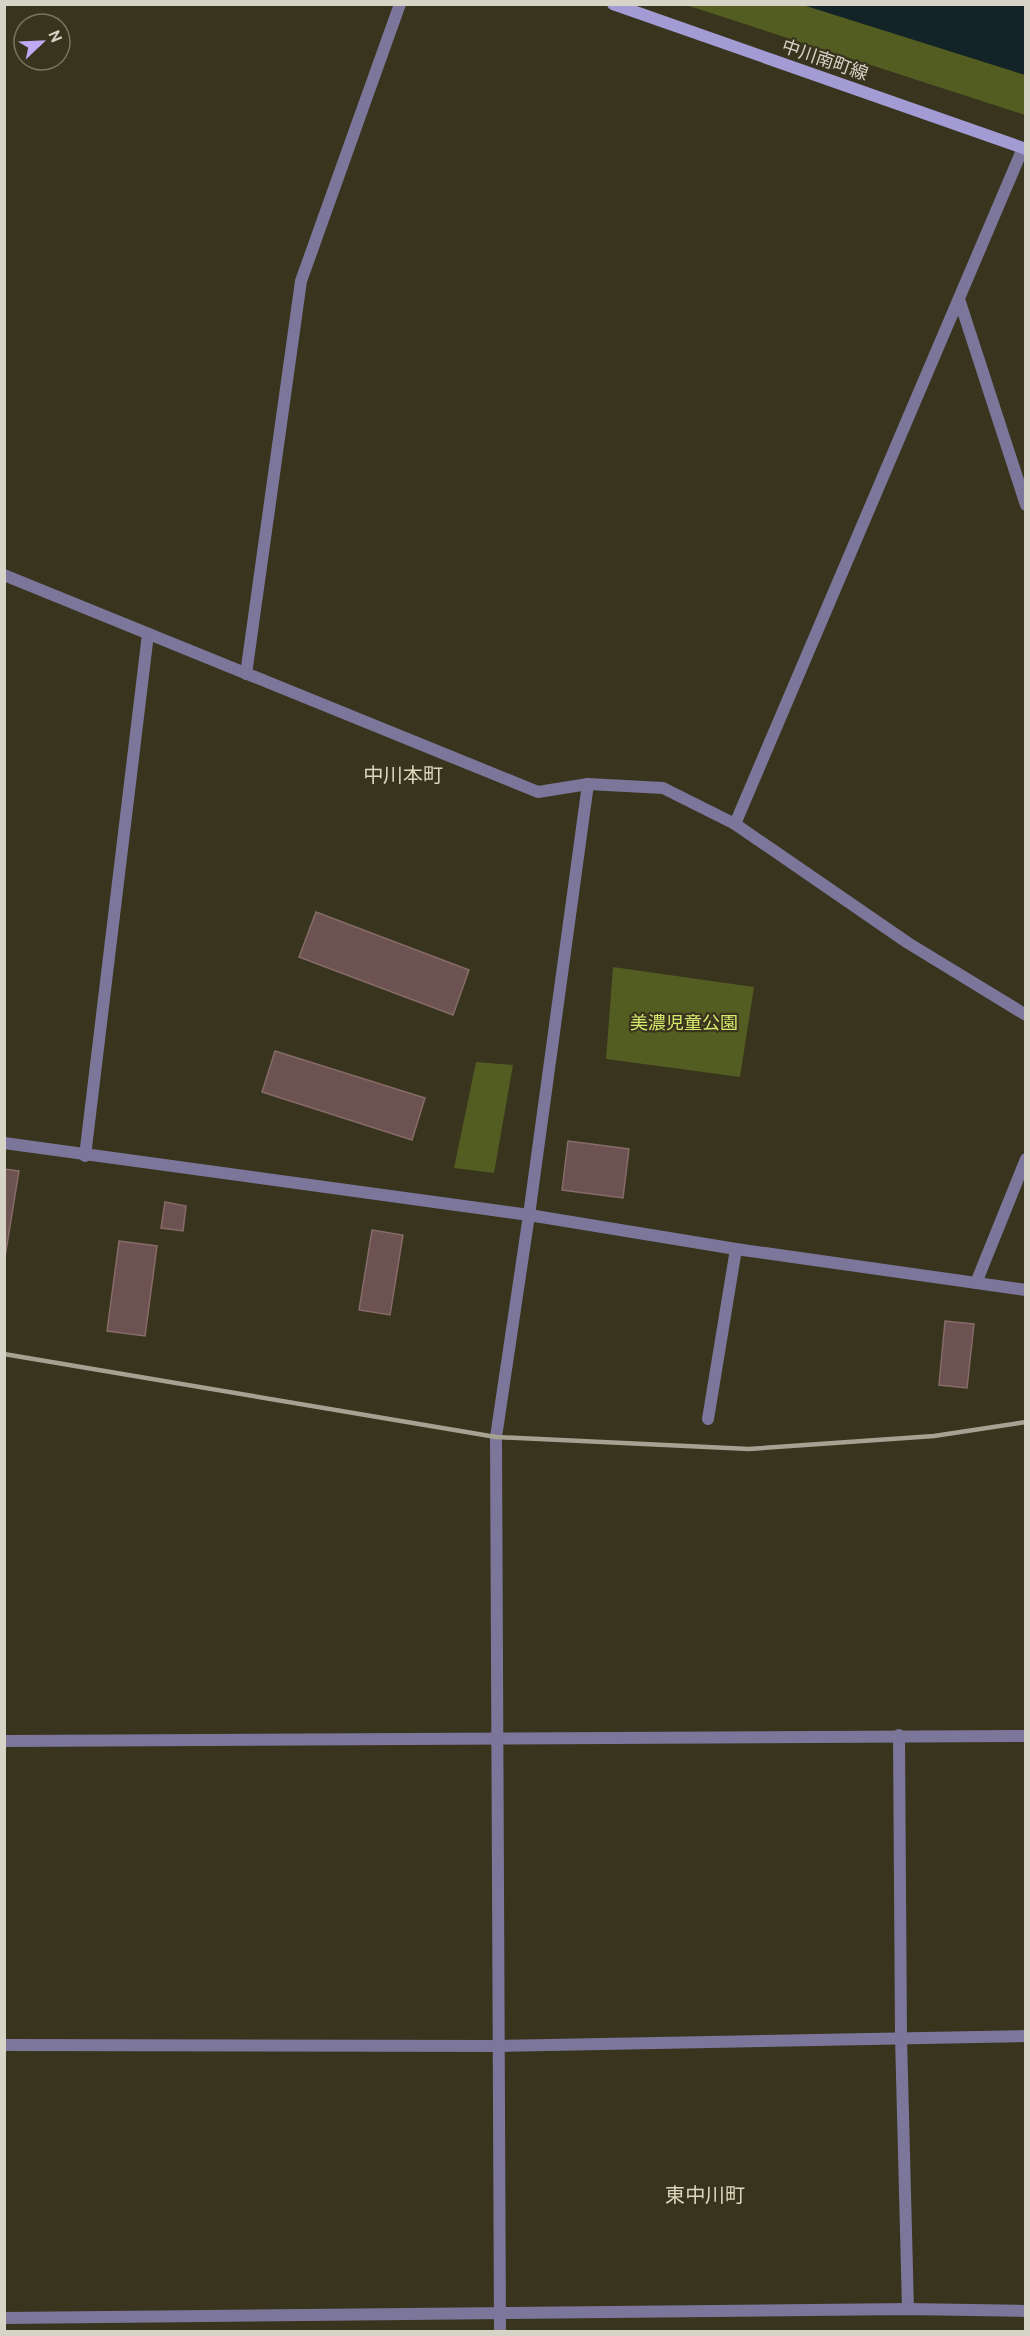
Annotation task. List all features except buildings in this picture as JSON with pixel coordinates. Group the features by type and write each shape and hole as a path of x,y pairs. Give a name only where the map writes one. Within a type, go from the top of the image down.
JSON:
{"main road":[{"name":"中川南町線","path":"613,4 1024,149"}],"street":[{"path":"246,674 301,281 400,4"},
{"path":"735,824 1024,149"},
{"path":"960,302 1026,505"},
{"path":"4,575 538,792 588,784 663,788 735,824 908,943 1026,1015"},
{"path":"85,1156 148,634"},
{"path":"500,2331 496,1437 588,784"},
{"path":"4,1143 85,1156 529,1215 736,1249 1026,1290"},
{"path":"976,1283 1026,1159"},
{"path":"708,1419 736,1249"},
{"path":"899,1736 901,2037 908,2309"},
{"path":"4,1741 1026,1736"},
{"path":"4,2045 498,2046 1026,2036"},
{"path":"4,2318 908,2309 1026,2311"}],"green space":[{"path":"686,5 1025,5 1025,115"},
{"name":"美濃児童公園","path":"613,967 754,987 740,1077 606,1059"},
{"path":"476,1062 513,1065 494,1173 454,1168"}],"shaded area":[{"path":"803,5 1025,5 1025,75"}],"railway":[{"path":"4,1354 496,1437 749,1449 934,1436 1026,1422"}],"district":[{"name":"中川本町","path":"403,775"},
{"name":"東中川町","path":"705,2195"}]}
